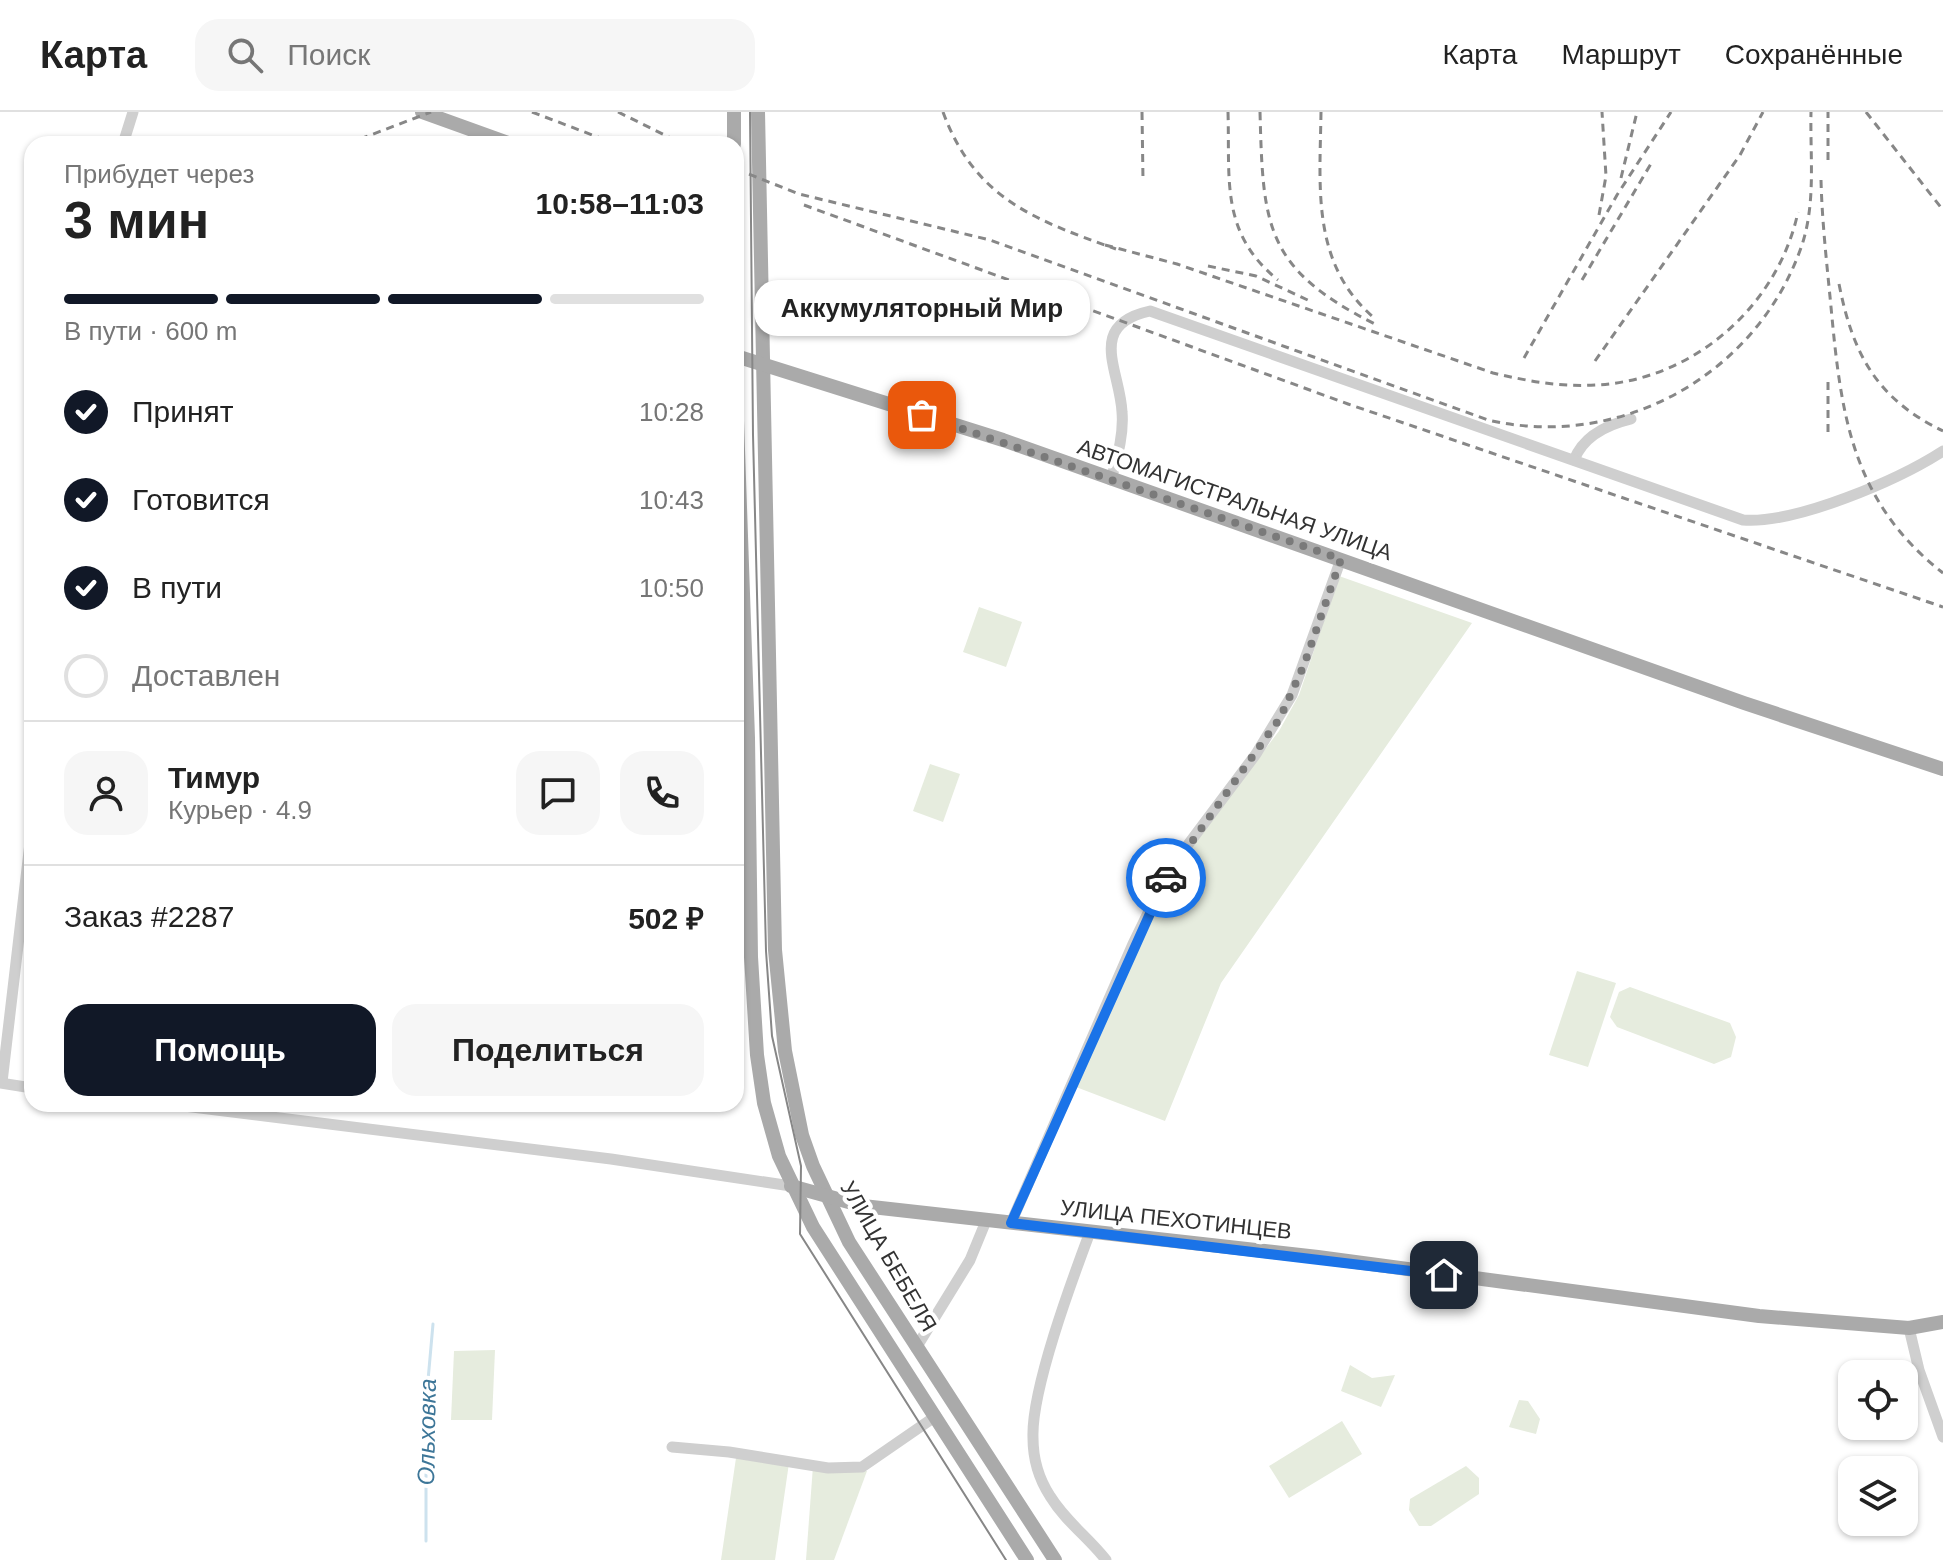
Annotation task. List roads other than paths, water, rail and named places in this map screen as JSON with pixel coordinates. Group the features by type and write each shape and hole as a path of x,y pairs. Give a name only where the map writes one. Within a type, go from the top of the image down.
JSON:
{"main road":[{"path":"422,112 489,136"},
{"path":"734,112 734,136"},
{"name":"УЛИЦА БЕБЕЛЯ","path":"758,112 772,832 779,1009 802,1135 849,1242 1055,1560"},
{"name":"АВТОМАГИСТРАЛЬНАЯ УЛИЦА","path":"744,358 1003,440 1744,703 1943,769"},
{"name":"УЛИЦА БЕБЕЛЯ","path":"744,652 756,1041 764,1103 791,1186 842,1275 1027,1560"},
{"name":"УЛИЦА ПЕХОТИНЦЕВ","path":"791,1186 828,1198 986,1221 1333,1259 1759,1316 1909,1328 1943,1322"}],"street":[{"path":"126,136 133,112"},
{"path":"1111,480 1123,413 1109,345 1119,327 1136,315 1150,311 1743,520 1787,516 1831,501 1900,474 1943,451"},
{"path":"1574,460 1580,445 1611,425 1631,419"},
{"path":"1011,1223 1169,870 1256,754 1292,695 1341,559"},
{"path":"24,892 1,1082 24,1086"},
{"name":"УЛИЦА ПЕХОТИНЦЕВ","path":"232,1112 611,1159 791,1186"},
{"path":"916,1348 970,1260 986,1221"},
{"path":"1090,1232 1047,1365 1032,1436 1035,1463 1048,1494 1076,1533 1106,1560"},
{"path":"1909,1328 1919,1370 1943,1437"},
{"path":"672,1447 729,1452 828,1468 862,1467 936,1416"}],"waterway":[{"name":"Ольховка","path":"426,1541 426,1403 433,1324"}],"tram line":[{"path":"750,112 753,435 766,951 772,1036 801,1166 800,1234 1006,1560"}],"railway":[{"path":"368,136 431,112"},
{"path":"532,112 595,136"},
{"path":"618,112 667,136"},
{"path":"943,112 956,142 990,186 1034,216 1116,249"},
{"path":"1142,112 1143,180"},
{"path":"1228,112 1229,183 1237,224 1259,262 1278,280"},
{"path":"1260,112 1264,185 1277,240 1291,263 1311,284 1375,324"},
{"path":"1321,112 1321,195 1329,247 1338,272 1352,295 1372,316"},
{"path":"1599,215 1606,176 1602,112"},
{"path":"1621,178 1637,112"},
{"path":"1524,358 1617,195 1671,112"},
{"path":"1595,361 1740,155 1763,112"},
{"path":"744,172 799,194 990,240 1488,420 1538,427 1587,424 1634,412 1678,392 1718,365 1753,331 1781,291 1802,245 1811,196 1811,112"},
{"path":"1828,112 1828,160"},
{"path":"1866,112 1943,210"},
{"path":"1582,280 1652,162"},
{"path":"1821,180 1835,347 1847,420 1857,454 1870,486 1889,517 1912,546 1943,573"},
{"path":"804,205 1348,404 1943,607"},
{"path":"1105,245 1177,264 1493,373 1544,383 1595,385 1631,380 1665,370 1697,353 1726,332 1751,307 1772,278 1788,246 1798,212"},
{"path":"1208,266 1256,276 1312,302"},
{"path":"1839,284 1852,332 1872,372 1901,405 1943,431"},
{"path":"1828,379 1828,432"}],"place":[{"name":"Аккумуляторный Мир","path":"922,415"}]}
